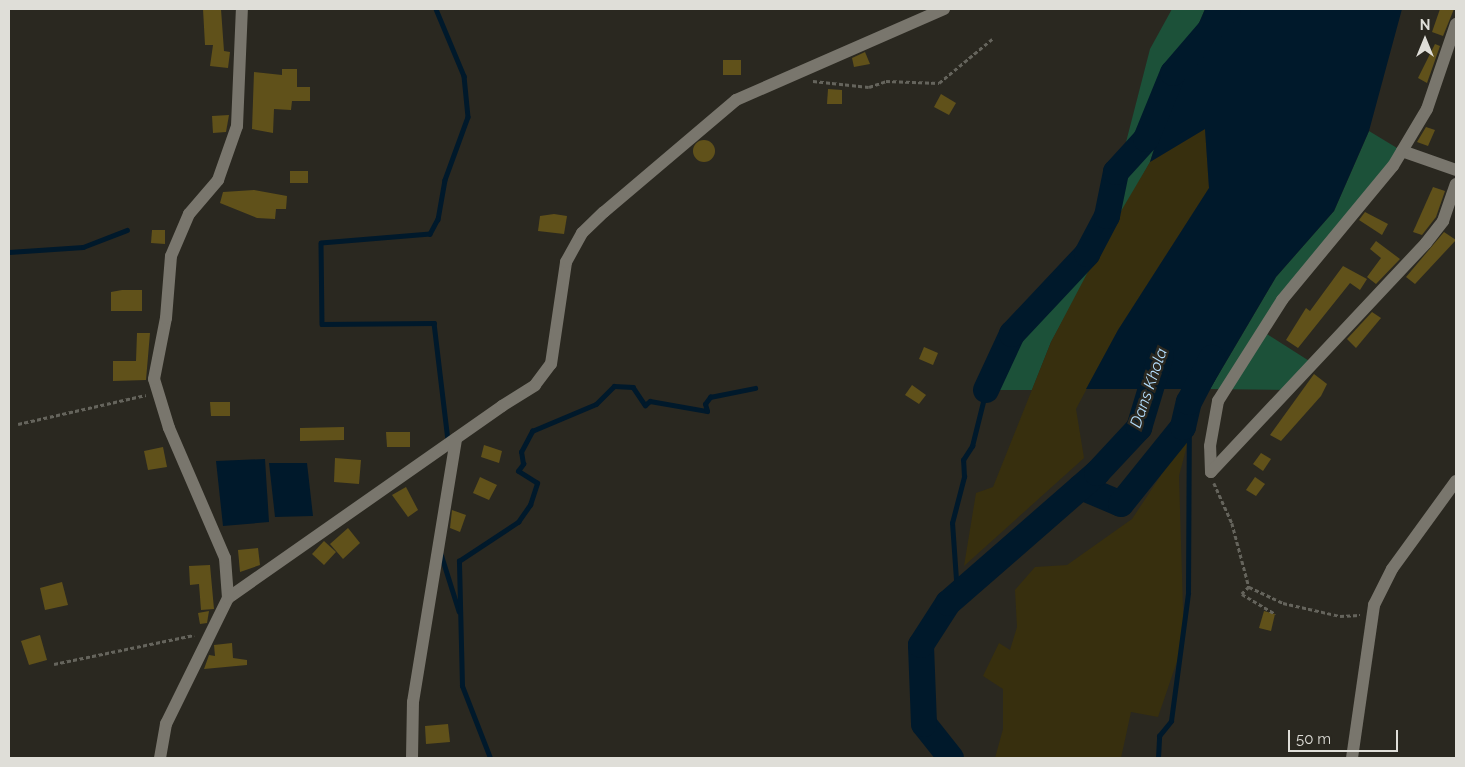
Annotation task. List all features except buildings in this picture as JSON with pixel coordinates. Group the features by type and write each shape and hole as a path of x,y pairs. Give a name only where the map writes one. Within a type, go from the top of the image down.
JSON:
{"street":[{"path":"228,598 225,558 154,379 166,318 171,256 188,214 218,180 237,126 242,9"},
{"path":"160,758 166,724 228,598 502,406 535,386 551,364 566,262 582,233 604,212 736,100 944,9"},
{"path":"1211,472 1210,446 1218,400 1282,300 1402,151 1426,109 1456,24"},
{"path":"1402,151 1456,170"},
{"path":"1211,472 1426,244 1443,221 1456,184"},
{"path":"412,758 412,712 456,438"},
{"path":"1352,758 1374,614 1392,568 1456,481"}],"path":[{"path":"805,80 869,87 886,81 939,83 992,39"},
{"path":"18,424 158,392"},
{"path":"1211,472 1224,513 1232,523 1249,587 1283,603 1340,616 1374,614"},
{"path":"1249,587 1242,594 1275,614"},
{"path":"54,664 211,632"}],"green space":[{"path":"1172,9 1205,9 1179,70 1150,162 1051,342 1032,390 986,390 1012,334 1087,254 1107,216 1150,49"},
{"path":"1369,131 1402,151 1262,331 1314,364 1293,390 1210,389 1276,277 1334,211"}],"sand":[{"path":"1205,129 1209,188 1118,330 1076,409 1084,458 964,566 976,493 993,487 1051,342 1111,228 1150,162"},
{"path":"1191,430 1179,476 1184,641 1158,717 1131,712 1121,758 995,758 1003,729 1003,689 983,676 999,643 1010,650 1017,627 1015,590 1035,567 1067,565 1132,519"}],"water":[{"path":"1205,9 1402,9 1369,131 1334,211 1276,277 1210,389 1086,389 1118,330 1209,188 1205,129 1150,162 1179,70"},
{"path":"265,459 269,522 223,526 216,461"},
{"path":"269,463 307,463 313,516 275,517"}],"waterway":[{"path":"436,9 464,76 468,117 445,180 438,219 430,234 321,243 322,324 434,323 448,440"},
{"path":"986,390 1012,334 1087,254 1107,216 1116,172 1146,139 1173,73 1228,9"},
{"path":"9,252 83,247 127,230"},
{"name":"Dans Khola","path":"951,758 924,724 921,645 948,603 1097,473 1139,428 1161,355"},
{"path":"1081,487 1121,504 1183,427 1189,402 1212,358"},
{"path":"490,758 462,686 459,561 518,522 530,505 537,483 518,471 523,464 521,452 532,431 596,404 614,386 633,387 645,405 650,401 707,411 705,404 710,397 755,388"},
{"path":"957,594 952,523 964,477 963,460 972,446 986,390"},
{"path":"1158,758 1159,736 1171,721 1188,593 1189,402"},
{"path":"441,554 459,611"}]}
